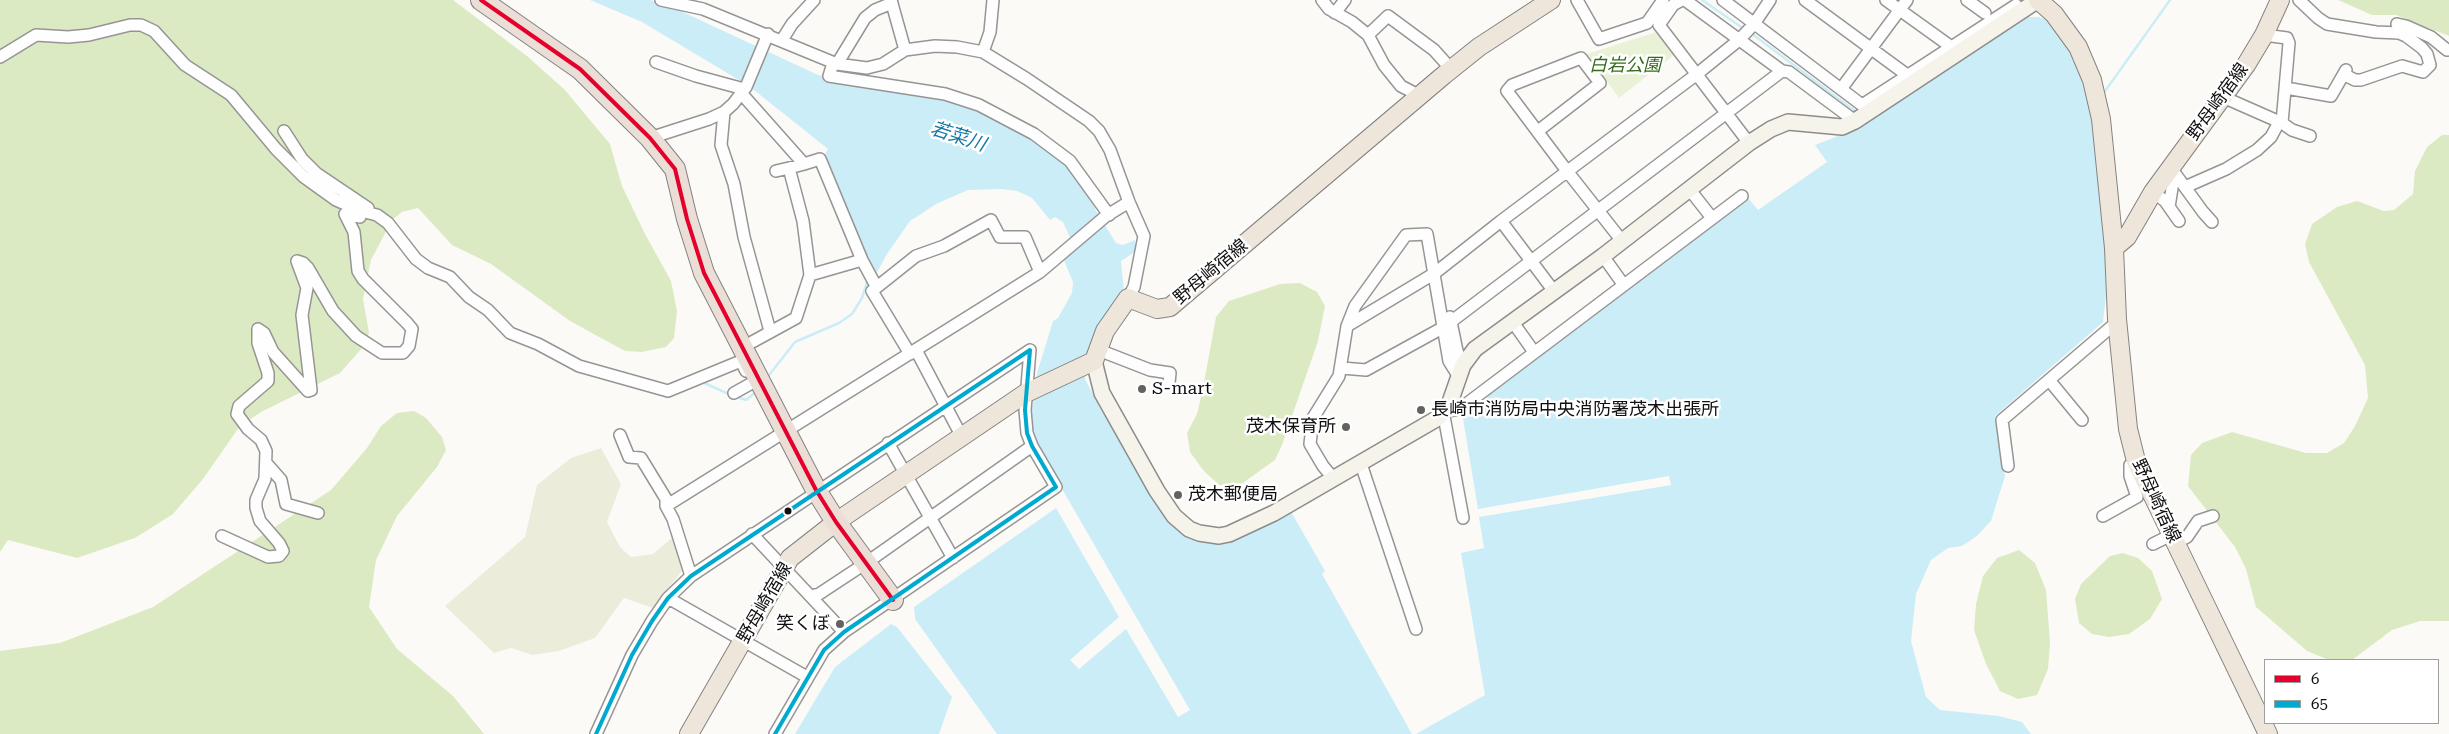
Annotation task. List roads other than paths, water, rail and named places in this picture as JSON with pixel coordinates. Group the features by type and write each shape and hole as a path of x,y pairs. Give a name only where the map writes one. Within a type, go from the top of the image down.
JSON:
{"highway":[{"path":"481,0 580,69 650,138 675,169 686,219 704,273 759,382 816,490 836,522 893,600"}],"main road":[{"name":"野母崎宿線","path":"1128,298 1157,309 1170,307 1479,46 1551,0"},
{"name":"野母崎宿線","path":"2038,0 2054,14 2078,46 2086,64 2099,112 2114,248 2117,322 2128,429 2136,461 2268,734"},
{"name":"野母崎宿線","path":"2114,248 2127,237 2153,192 2223,97 2264,35 2276,2"},
{"path":"1095,355 1105,331 1128,298"},
{"name":"野母崎宿線","path":"689,734 790,558 836,522 1032,390 1095,355"}],"street":[{"path":"661,0 703,8 835,64 868,68 883,64 905,50 935,46 958,47 983,52 1027,78 1095,126 1110,150 1144,236 1134,287 1128,298"},
{"path":"782,40 792,24 814,0"},
{"path":"983,52 990,32 993,0"},
{"path":"1322,0 1334,12 1352,22 1368,35 1384,65 1401,86 1420,96"},
{"path":"1334,12 1344,0"},
{"path":"1576,0 1599,44 1647,23 1663,0"},
{"path":"1749,143 1659,25 1673,5 1684,0 1782,71 1789,72 1855,121"},
{"path":"1723,0 1752,26 1862,105 1950,46 2016,5"},
{"path":"1347,326 1438,271 1501,221 1697,74 1739,40 1752,26 1770,0"},
{"path":"1805,0 1906,75"},
{"path":"1886,0 1950,46"},
{"path":"1842,89 1907,0"},
{"path":"1967,0 1985,13"},
{"path":"1169,383 1170,373 1150,370 1095,355 1102,393 1157,491 1174,516 1189,529 1209,536 1229,534 1267,517 1424,427 1449,405 1461,371 1475,349 1553,290 1603,256 1749,143 1771,129 1788,122 1842,127 1855,121 2038,0"},
{"path":"2286,88 2328,97 2335,92 2345,73 2354,80 2361,80 2402,66 2425,71 2430,65 2427,54 2422,48 2399,33 2376,32 2327,24 2299,0"},
{"path":"905,50 892,2 875,10 865,18 835,64 830,76 945,94 979,105 1034,134 1070,161 1108,215"},
{"path":"1368,35 1388,16 1434,50 1451,69"},
{"path":"2398,24 2431,38 2448,50"},
{"path":"0,58 36,35 68,37 89,35 130,25 141,25 154,31 185,65 231,95 276,149 304,177 336,200 361,211 377,215"},
{"path":"650,138 724,112 744,90 768,34"},
{"path":"2185,187 2226,169 2257,150 2272,138 2280,123 2286,88 2290,43 2287,38 2264,35"},
{"path":"2422,48 2448,50"},
{"path":"1538,131 1600,83 1581,58 1512,85 1508,91 1567,171 1622,241"},
{"path":"656,62 744,90 804,164"},
{"path":"1342,368 1366,370 1447,324 1782,71"},
{"path":"2223,97 2292,130 2310,136"},
{"path":"724,112 721,146 734,184 744,237 770,331"},
{"path":"284,131 302,159 316,173 388,223 416,259 428,268 450,277 469,297 488,310 510,333 538,344 578,366 668,391 741,361 759,382 734,393"},
{"path":"776,171 820,159 864,263 875,283"},
{"path":"743,347 770,331 790,323 796,318 810,275 803,221 789,168"},
{"path":"2168,171 2185,187 2212,222"},
{"path":"2168,171 2173,182 2169,207"},
{"path":"1690,190 1712,218"},
{"path":"2153,192 2169,207 2179,221"},
{"path":"1443,411 1455,410 1465,405 1742,196"},
{"path":"666,506 1040,272 1108,215 1129,202"},
{"path":"222,536 268,557 279,556 283,551 260,521 256,508 256,500 265,479 266,451 261,440 248,429 237,414 239,406 268,381 268,373 258,343 258,329 264,333 273,352 308,391 311,390 303,322 307,288 297,261 303,263 308,268 333,311 356,336 382,353 403,353 406,350 412,329 362,279 358,271 354,232 345,214 348,213 376,222 388,223"},
{"path":"962,437 913,352 872,291 875,283 916,256 944,246 991,220 1000,237 1013,239 1025,237 1040,272"},
{"path":"1501,221 1553,290"},
{"path":"1333,478 1313,451 1309,434 1316,412 1335,386 1342,368 1347,326 1356,306 1406,235 1427,234 1438,271 1447,324 1450,361 1461,371"},
{"path":"1603,256 1623,284"},
{"path":"810,275 864,263"},
{"path":"1512,322 1534,352"},
{"path":"2008,466 2002,420 2117,322"},
{"path":"596,734 632,656 652,620 668,598 691,576 816,490 1030,350 1032,390 1027,433 1032,446 1056,487 844,632 824,650 775,734"},
{"path":"2049,380 2082,420"},
{"path":"1443,411 1463,518"},
{"path":"620,435 629,457 641,458 666,499 666,506 673,519 691,576"},
{"path":"888,444 953,558"},
{"path":"811,596 819,594 866,563 1032,446"},
{"path":"2103,516 2137,497 2130,476 2130,465 2136,461"},
{"path":"266,463 281,480 286,504 318,513"},
{"path":"1361,464 1416,629"},
{"path":"2153,544 2186,536 2198,521 2213,516"},
{"path":"752,534 844,632"},
{"path":"668,598 807,677"}],"water":[{"name":"若菜川","path":"590,0 651,0 672,7 818,75 952,99 986,111 1039,142 1070,170 1087,189 1096,211 1116,243 1123,245 1135,240 1135,252 1121,261 1124,291 1090,346 1085,379 1102,412 1123,441 1163,512 1184,535 1209,542 1231,541 1261,527 1290,510 1325,571 1322,574 1412,734 997,734 915,619 914,607 1056,508 1119,617 1070,660 1079,669 1126,629 1178,717 1190,710 1062,489 1036,442 1030,421 1037,373 1053,321 1058,318 1072,293 1073,282 1063,258 1075,249 1063,222 1055,217 1050,220 1032,198 1017,191 1002,189 968,190 936,204 910,221 887,254 875,276 822,158 828,149 749,86 642,22"},
{"path":"2028,17 2038,17 2055,22 2063,32 2091,96 2109,268 2103,322 1995,416 2005,476 1991,521 1977,536 1962,546 1948,548 1931,560 1916,594 1911,641 1926,697 1940,710 1999,716 2022,722 2031,734 1416,734 1485,695 1461,553 1484,548 1479,517 1671,485 1669,476 1478,509 1462,413 1748,198 1758,210 1827,162 1815,145 1848,132"},
{"path":"891,624 897,627 952,697 939,734 795,734 835,667"}],"waterway":[{"path":"1702,0 1744,29"},
{"path":"2103,94 2170,0"},
{"path":"1751,33 1859,114"},
{"path":"392,238 411,260"},
{"path":"766,379 795,342 839,323 852,314 862,298 868,279"},
{"path":"702,382 731,395"},
{"path":"737,397 746,400 757,391"}],"place":[{"name":"S-mart","path":"1142,389"},
{"name":"長崎市消防局中央消防署茂木出張所","path":"1421,410"},
{"name":"茂木保育所","path":"1346,427"},
{"name":"茂木郵便局","path":"1178,495"},
{"name":"笑くぼ","path":"840,624"}],"park label":[{"name":"白岩公園","path":"1625,66"}]}
